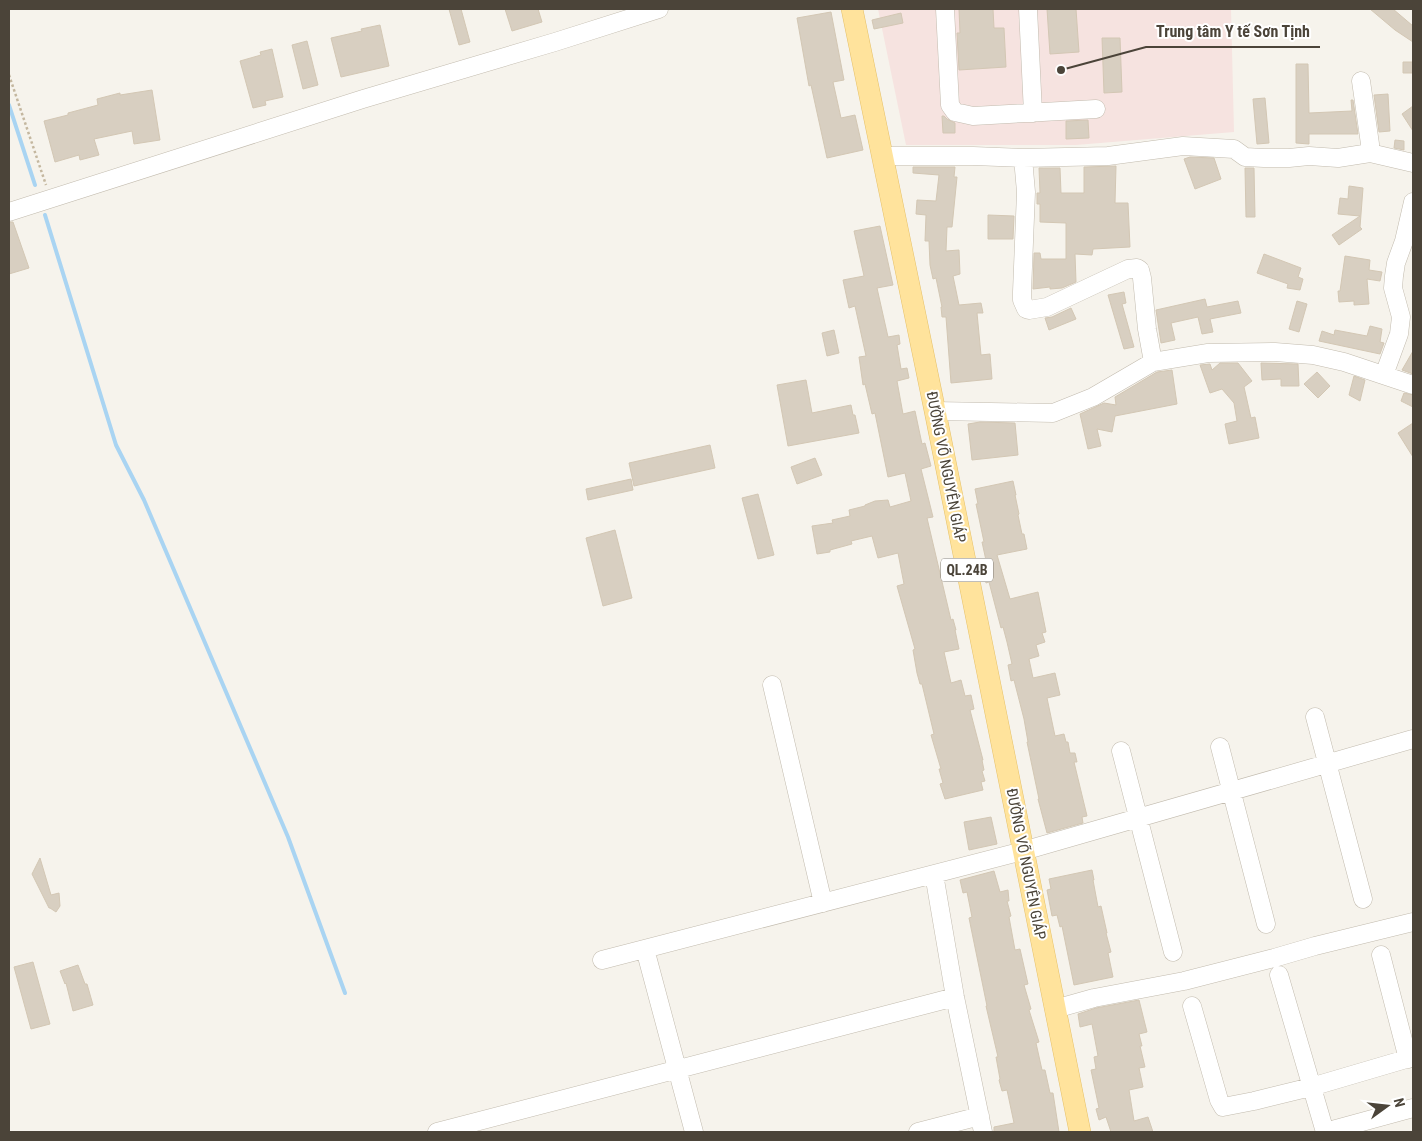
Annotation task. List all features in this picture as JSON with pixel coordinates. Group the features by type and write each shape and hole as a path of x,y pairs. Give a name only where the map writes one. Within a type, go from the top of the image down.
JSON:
{"main road":[{"name":"ĐƯỜNG VÕ NGUYÊN GIÁP","path":"852,9 1080,1132"}],"street":[{"path":"9,212 363,99 659,9"},
{"path":"945,9 950,105 955,112 973,116 1096,109"},
{"path":"1028,9 1033,113"},
{"path":"1361,81 1370,153"},
{"path":"883,156 1023,158 1108,156 1183,146 1234,149 1245,157 1264,158 1309,156 1338,158 1370,153 1413,163"},
{"path":"1023,158 1026,192 1022,300 1026,309 1048,307 1128,269 1137,268 1140,270 1142,278 1147,329 1153,362"},
{"path":"1384,375 1407,316 1393,288 1396,263 1404,242 1413,202"},
{"path":"935,411 1052,413 1093,397 1153,362 1208,353 1275,352 1313,355 1344,362 1413,385"},
{"path":"772,685 823,903"},
{"path":"1315,716 1363,899"},
{"path":"602,960 1023,850 1413,739"},
{"path":"1220,747 1266,924"},
{"path":"1121,752 1173,952"},
{"path":"918,1132 981,1124 955,997 934,874"},
{"path":"1055,1009 1094,998 1184,981 1413,922"},
{"path":"645,949 694,1132"},
{"path":"1192,1006 1218,1100 1223,1107 1311,1086 1410,1058 1381,954"},
{"path":"1279,975 1325,1132 1413,1108"},
{"path":"437,1132 472,1128 677,1069 955,997"}],"path":[{"path":"9,75 50,198"}],"shaded area":[{"path":"878,9 1231,9 1234,132 1076,145 906,145"}],"building":[{"path":"449,9 461,9 470,42 459,45"},
{"path":"505,9 538,9 542,22 512,31"},
{"path":"959,9 993,9 994,28 1004,28 1006,67 959,70 957,33 960,33"},
{"path":"1047,9 1076,9 1079,52 1050,54"},
{"path":"1370,9 1393,9 1413,26 1413,42 1395,30"},
{"path":"831,12 844,80 833,82 841,118 855,115 863,150 827,158 811,85 809,86 797,18"},
{"path":"901,13 903,23 874,29 872,20"},
{"path":"380,25 389,66 341,77 331,38"},
{"path":"1102,38 1120,38 1122,92 1104,93"},
{"path":"307,41 318,85 303,89 292,45"},
{"path":"272,49 283,97 265,101 266,105 253,108 240,61 261,55 260,52"},
{"path":"1403,62 1413,62 1413,73 1403,73"},
{"path":"1296,64 1308,64 1309,113 1352,111 1351,100 1353,100 1358,134 1309,134 1309,144 1296,143"},
{"path":"152,90 160,140 134,144 132,131 94,139 99,155 80,160 79,155 55,162 44,121 98,105 97,99 120,93 120,95"},
{"path":"1388,94 1390,131 1379,132 1374,95"},
{"path":"1265,98 1269,143 1257,144 1253,99"},
{"path":"1413,106 1413,131 1402,114"},
{"path":"942,116 955,123 955,133 943,133"},
{"path":"1088,120 1089,138 1066,139 1066,121"},
{"path":"1395,140 1404,141 1404,150 1394,148"},
{"path":"1190,157 1214,158 1221,179 1195,189 1184,159"},
{"path":"1116,166 1115,203 1128,203 1130,247 1093,249 1092,255 1075,254 1076,282 1062,288 1033,289 1034,253 1040,253 1041,259 1066,259 1066,223 1040,222 1040,204 1037,204 1037,193 1040,193 1039,168 1060,168 1061,193 1084,193 1084,167"},
{"path":"913,167 955,167 954,177 957,177 952,227 947,227 946,251 959,250 960,274 953,276 959,305 981,303 983,313 977,313 981,355 990,354 992,379 951,383 946,317 942,317 942,307 936,278 933,279 930,265 929,241 925,241 926,215 916,214 917,200 936,201 939,175 913,173"},
{"path":"1245,168 1254,168 1255,217 1246,217"},
{"path":"1349,186 1363,188 1360,227 1362,229 1339,245 1332,235 1360,216 1338,214 1340,198 1348,199"},
{"path":"988,215 1014,216 1013,239 988,239"},
{"path":"9,222 13,222 29,268 9,274"},
{"path":"880,226 893,285 877,288 888,337 899,335 900,344 897,345 901,369 907,368 909,378 897,381 903,414 915,411 922,444 925,443 931,466 921,469 933,517 927,518 951,620 953,619 956,630 959,649 944,652 951,683 961,680 965,696 971,695 974,709 970,710 983,760 984,770 982,771 985,781 981,782 983,790 945,799 940,784 943,783 939,769 941,769 931,735 934,734 922,684 920,684 917,673 913,650 915,649 897,586 904,584 898,553 878,558 872,536 851,541 852,544 830,550 830,552 817,554 812,526 833,523 832,520 850,516 849,510 875,501 888,500 890,507 911,501 905,473 888,477 875,413 872,414 865,384 863,385 859,357 866,356 855,306 849,308 843,280 864,276 854,231"},
{"path":"1264,254 1301,268 1298,277 1303,279 1300,290 1287,288 1288,284 1257,273"},
{"path":"1345,256 1370,260 1369,270 1382,272 1380,281 1367,279 1369,304 1354,305 1354,301 1339,302 1338,291 1340,291"},
{"path":"1124,292 1126,303 1122,304 1134,347 1124,349 1108,295"},
{"path":"1205,299 1207,307 1238,301 1241,313 1210,319 1213,332 1202,334 1198,317 1171,323 1175,340 1161,343 1156,310"},
{"path":"1297,301 1307,304 1299,332 1289,329"},
{"path":"1071,308 1076,319 1049,330 1045,318 1052,317"},
{"path":"1370,326 1382,329 1380,342 1384,343 1380,354 1319,341 1322,331 1334,335 1335,330 1367,336"},
{"path":"834,330 839,353 827,356 822,333"},
{"path":"1413,351 1413,374 1402,370"},
{"path":"1220,363 1238,363 1252,381 1244,387 1251,418 1255,417 1259,438 1229,444 1225,424 1237,421 1234,403 1222,389 1210,393 1200,365 1210,364 1212,370"},
{"path":"1261,363 1298,364 1299,386 1281,386 1281,379 1262,380"},
{"path":"1172,370 1177,404 1115,416 1112,432 1097,429 1101,446 1088,449 1080,414 1104,403 1116,405 1115,397 1157,372"},
{"path":"1317,372 1330,386 1318,398 1304,384"},
{"path":"1354,376 1365,380 1360,401 1349,395"},
{"path":"806,380 812,413 851,405 859,433 788,446 777,385"},
{"path":"1404,393 1413,395 1413,407 1401,401"},
{"path":"980,422 1015,423 1018,455 972,460 968,424"},
{"path":"1413,423 1413,457 1398,433"},
{"path":"710,445 715,468 634,486 629,463"},
{"path":"815,458 822,475 797,484 791,467"},
{"path":"631,479 633,490 588,500 586,489"},
{"path":"1013,481 1018,515 1027,549 997,555 1010,599 1038,592 1046,632 1042,633 1045,642 1036,645 1039,656 1029,659 1033,678 1055,673 1060,695 1047,698 1055,736 1064,734 1070,753 1075,753 1077,762 1074,762 1087,816 1082,817 1083,823 1047,833 1038,799 1024,719 1014,680 1011,681 1008,665 1012,664 1007,642 1003,627 1001,628 989,582 986,583 981,567 987,565 975,489"},
{"path":"758,494 774,555 758,559 742,498"},
{"path":"615,530 632,598 603,606 586,538"},
{"path":"991,817 997,844 969,850 964,822"},
{"path":"40,858 51,895 59,893 60,906 56,912 49,908 32,874"},
{"path":"1092,870 1098,907 1101,906 1111,952 1108,953 1113,977 1074,985 1062,926 1060,927 1057,915 1052,916 1047,890 1051,889 1049,879"},
{"path":"994,871 1000,892 1008,890 1009,901 1007,901 1011,916 1009,917 1015,950 1020,949 1028,984 1024,985 1031,1009 1029,1010 1039,1042 1036,1043 1042,1070 1045,1070 1050,1093 1053,1093 1059,1132 994,1132 994,1127 1014,1123 1007,1090 1002,1091 999,1080 996,1057 998,1057 969,918 972,917 967,892 963,893 960,880"},
{"path":"33,962 50,1024 31,1029 14,967"},
{"path":"78,965 85,984 87,984 93,1005 73,1011 66,983 60,971"},
{"path":"1139,1000 1147,1032 1139,1034 1145,1067 1139,1068 1143,1087 1129,1090 1134,1121 1148,1117 1153,1132 1111,1132 1106,1117 1099,1120 1096,1109 1099,1108 1091,1070 1096,1069 1094,1057 1098,1056 1092,1024 1080,1027 1078,1014 1096,1008"}],"waterway":[{"path":"9,105 35,185"},
{"path":"45,215 116,445 144,500 288,837 345,993"}],"place":[{"name":"Trung tâm Y tế Sơn Tịnh","path":"1061,70"}]}
